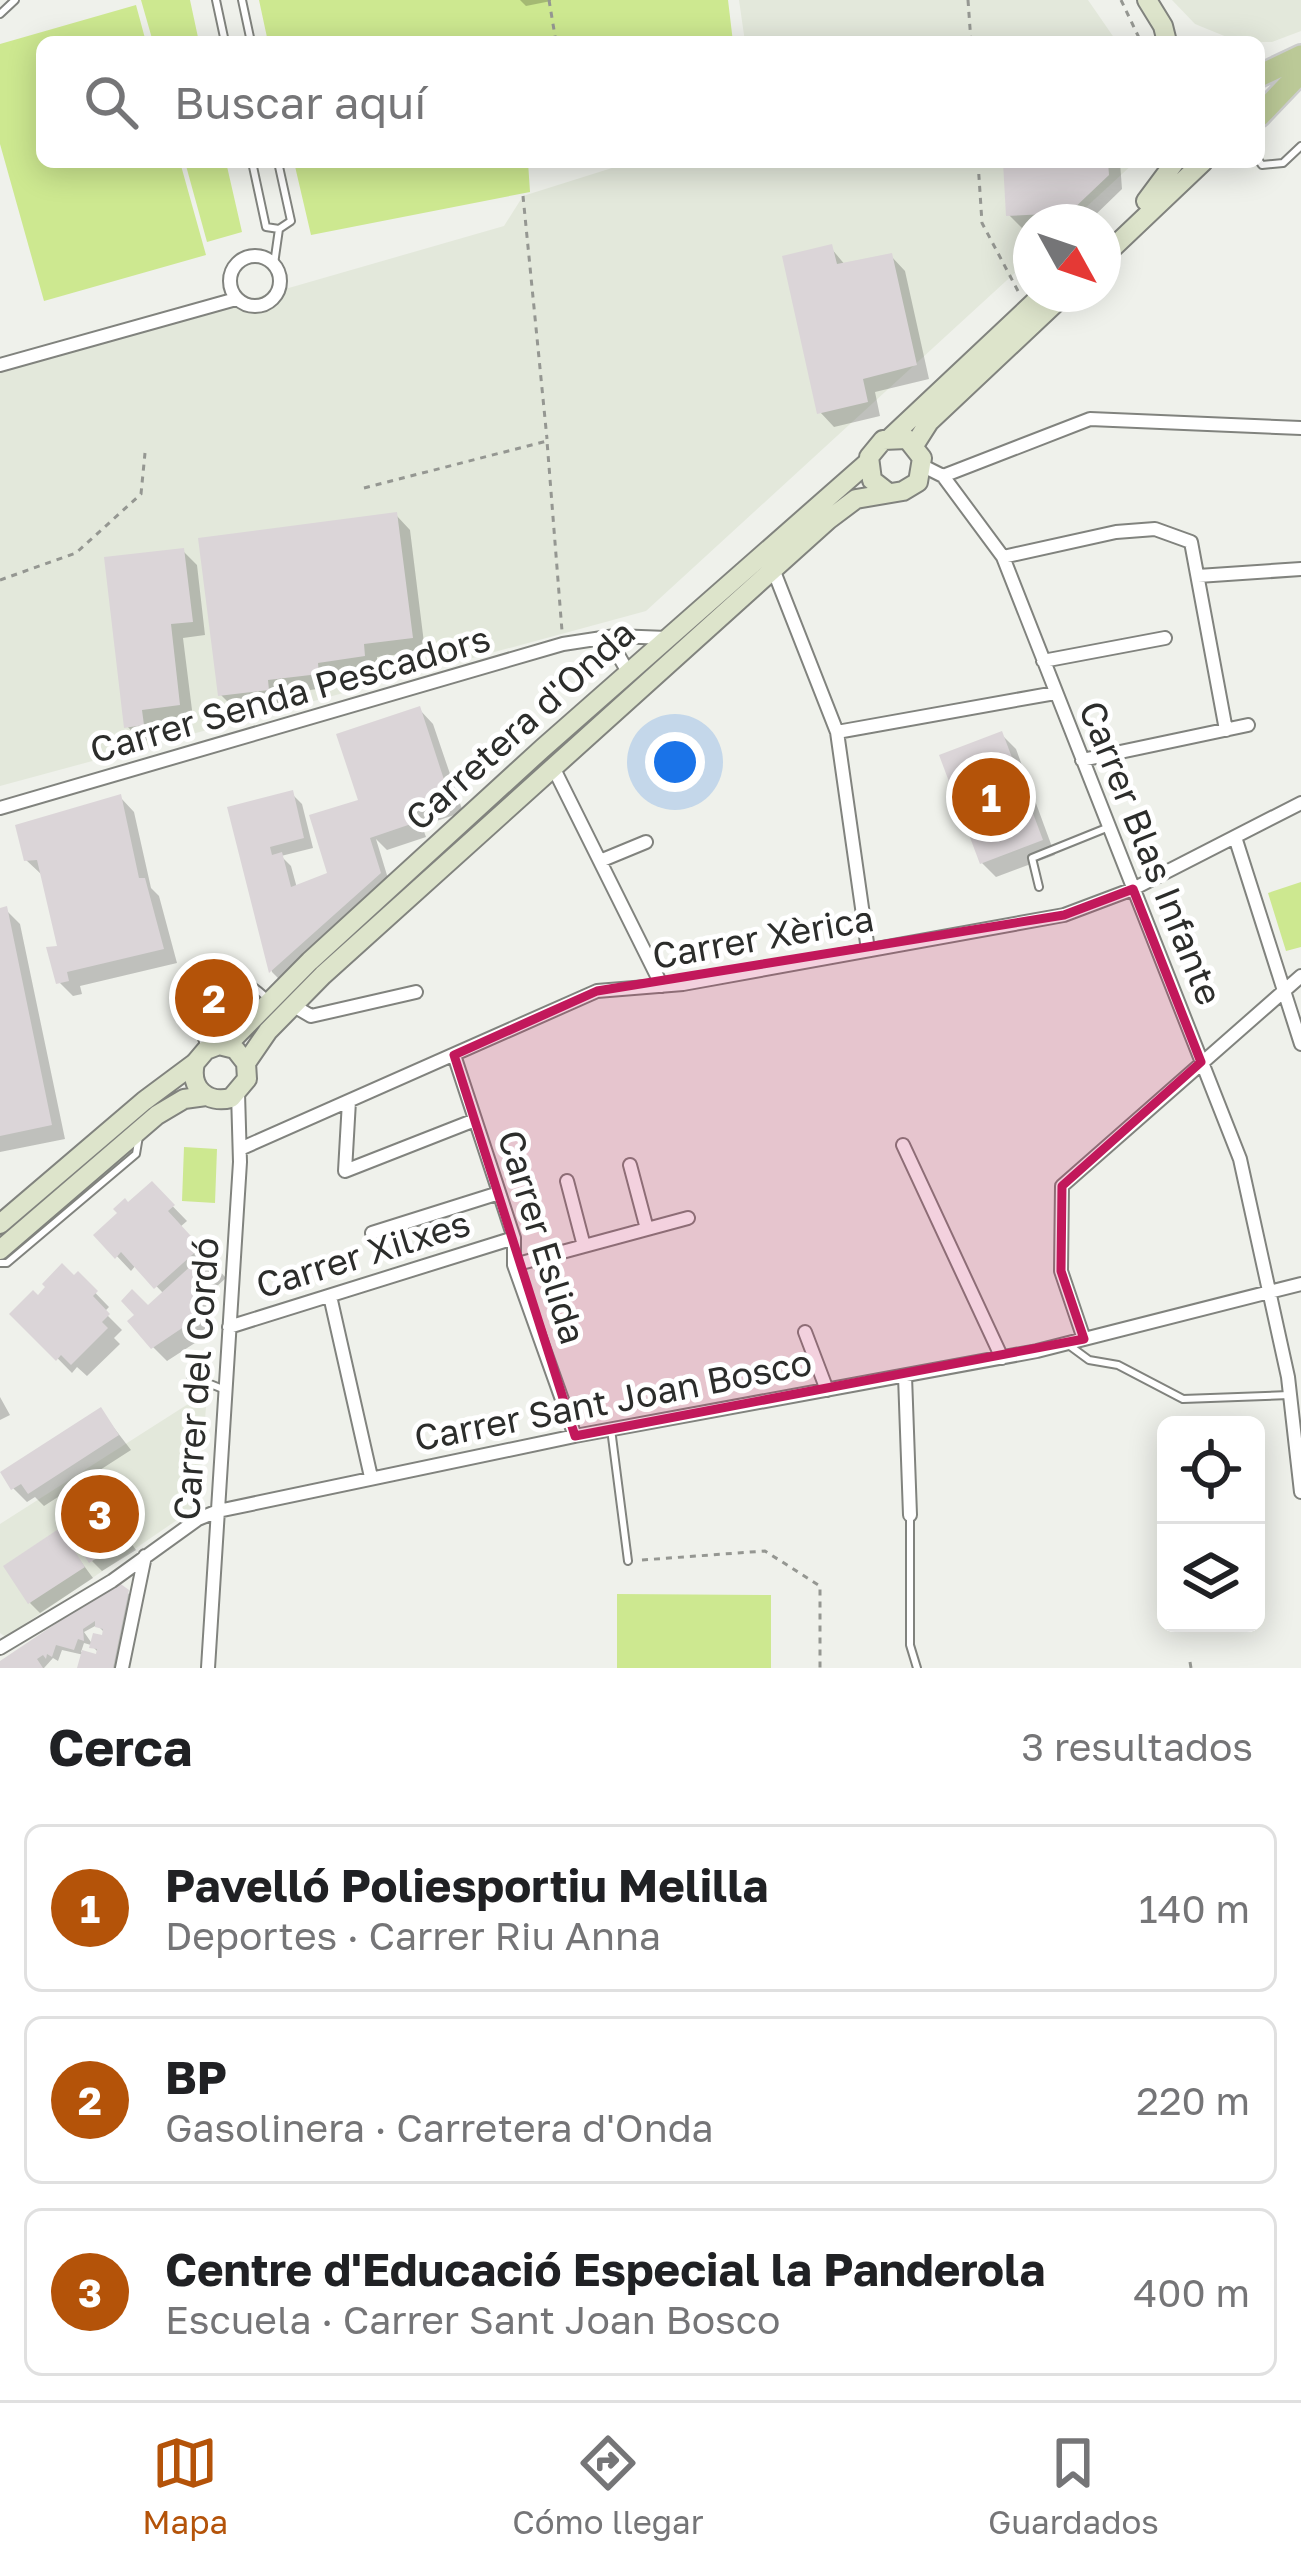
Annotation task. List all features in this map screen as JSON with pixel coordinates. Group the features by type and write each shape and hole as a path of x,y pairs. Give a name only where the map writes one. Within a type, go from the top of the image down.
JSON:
{"main road":[{"path":"1147,0 1165,34"},
{"path":"1265,73 1301,56"},
{"path":"1265,110 1301,72"},
{"path":"1121,224 1170,168"},
{"path":"1121,240 1197,168"},
{"path":"915,445 923,466 911,488 886,491 872,480 867,463 876,444 891,437 1023,312"},
{"path":"915,445 929,422 1046,312"},
{"path":"891,437 915,445"},
{"name":"Carretera d'Onda","path":"226,1046 269,1000 628,672 867,463"},
{"name":"Carretera d'Onda","path":"246,1063 292,1006 772,569 856,499 886,491"},
{"path":"0,1224 200,1056 226,1046 246,1063 247,1079 238,1093 223,1100 184,1099 140,1130 0,1250"},
{"path":"200,1056 194,1082 206,1096"}],"street":[{"path":"0,365 236,299 254,308 272,301 281,283 274,264 256,255 237,262 229,280 236,299"},
{"path":"943,476 1090,419 1301,428"},
{"name":"Carrer Blas Infante","path":"923,466 943,476 1003,556 1240,1159 1290,1395 1301,1492"},
{"path":"1003,556 1116,532 1155,529 1191,542 1226,730"},
{"path":"772,569 837,732 868,950"},
{"path":"1198,576 1301,569"},
{"name":"Carrer Senda Pescadors","path":"0,808 563,644 615,635 667,638"},
{"path":"1043,661 1165,638"},
{"path":"597,640 617,653 628,672"},
{"path":"837,732 1055,693"},
{"path":"1082,760 1248,725"},
{"path":"553,767 662,986"},
{"name":"Carrer Xèrica","path":"240,1149 597,992 662,986 1064,915 1133,889 1301,803"},
{"path":"1235,837 1301,1044"},
{"path":"600,861 646,842"},
{"path":"1084,1339 1060,1271 1062,1186 1301,976"},
{"path":"292,1006 311,1016 416,992"},
{"name":"Carrer Eslida","path":"454,1055 514,1238 514,1265 575,1436"},
{"name":"Carrer del Cordó","path":"208,1668 240,1149 238,1093"},
{"path":"349,1101 345,1171 475,1120"},
{"path":"903,1145 1002,1358"},
{"path":"630,1165 646,1229"},
{"path":"566,1181 584,1246"},
{"path":"372,1233 499,1193"},
{"name":"Carrer Xilxes","path":"514,1265 688,1218"},
{"name":"Carrer Xilxes","path":"229,1327 514,1238"},
{"name":"Carrer Sant Joan Bosco","path":"0,1648 218,1511 575,1436 1002,1358 1301,1284"},
{"path":"330,1296 370,1478"},
{"path":"805,1332 827,1390"},
{"path":"905,1376 910,1515"},
{"path":"122,1668 145,1555"}],"lane":[{"path":"0,14 15,0"},
{"path":"216,0 224,36"},
{"path":"242,0 250,36"},
{"path":"1265,165 1283,164 1301,146"},
{"path":"252,168 266,227 279,229 291,221 279,168"},
{"path":"274,264 279,229"},
{"path":"1039,887 1032,857 1108,827"},
{"path":"200,1056 182,975 204,968 237,971 269,1000"},
{"path":"0,1263 7,1263 136,1154 140,1130"},
{"path":"1067,1344 1089,1360 1118,1365 1183,1399 1290,1395"},
{"path":"191,1376 225,1390"},
{"path":"611,1429 628,1561"},
{"path":"910,1515 910,1645 917,1668"}],"path":[{"path":"550,0 555,36"},
{"path":"968,0 971,36"},
{"path":"1120,0 1138,36"},
{"path":"978,168 982,223 1013,282"},
{"path":"523,196 563,644"},
{"path":"364,488 547,441"},
{"path":"0,580 76,553 141,494 145,453"},
{"path":"628,1561 765,1551 820,1586 820,1668"}],"highlighted area":[{"path":"1133,889 1201,1062 1062,1186 1061,1271 1084,1339 575,1436 454,1055 597,991 1064,915"}],"shaded area":[{"path":"739,0 1088,0 1113,36 744,36"},
{"path":"1172,0 1301,0 1301,31 1272,42 1265,42 1265,36 1224,36 1195,24"},
{"path":"612,168 1128,168 1090,204 1013,204 1013,275 646,611 0,786 0,371 504,226 523,196"},
{"path":"207,1392 199,1505 6,1637 0,1633 0,1524"}],"green space":[{"path":"141,0 190,0 198,36 151,36"},
{"path":"259,0 728,0 732,36 267,36"},
{"path":"136,5 144,36 36,36 36,168 182,168 206,255 44,301 0,144 0,44"},
{"path":"187,168 227,168 242,232 207,242"},
{"path":"295,168 528,168 530,192 311,235"},
{"path":"1301,882 1301,947 1286,951 1268,893"},
{"path":"184,1147 217,1149 215,1203 182,1201"},
{"path":"617,1594 771,1595 771,1668 617,1668"}],"building":[{"path":"1003,168 1108,168 1109,175 1078,204 1013,204 1013,216 1006,216"},
{"path":"832,244 837,264 892,253 917,365 863,379 868,402 817,414 782,256"},
{"path":"397,512 413,638 364,644 365,656 318,663 319,674 268,680 269,690 218,696 198,538"},
{"path":"184,548 193,622 171,624 180,705 142,710 144,725 124,728 104,557"},
{"path":"420,706 450,798 410,812 414,823 370,838 381,873 269,973 227,807 293,790 304,838 270,847 272,855 282,852 291,887 327,873 309,815 358,800 336,734"},
{"path":"1002,731 1043,840 980,864 939,755"},
{"path":"121,794 139,878 145,878 164,949 67,972 69,981 56,984 46,947 57,946 37,860 24,861 15,825"},
{"path":"7,906 52,1125 0,1136 0,908"},
{"path":"225,984 243,1005 215,1030 199,1010"},
{"path":"152,1181 175,1205 168,1211 201,1247 154,1289 121,1252 115,1259 93,1235 117,1213 113,1209 125,1198 128,1202"},
{"path":"205,1253 214,1263 193,1289 203,1314 151,1349 127,1321 134,1315 121,1301 132,1289 148,1305"},
{"path":"62,1263 98,1291 93,1296 110,1314 102,1322 108,1328 71,1365 61,1355 56,1361 9,1314 33,1290 38,1295"},
{"path":"101,1407 119,1435 28,1494 21,1484 11,1490 0,1472"},
{"path":"103,1499 128,1538 89,1563 64,1524"},
{"path":"60,1528 85,1567 28,1604 3,1566"},
{"path":"118,1582 129,1590 113,1668 77,1668 82,1650 96,1654 97,1649 89,1648 93,1633 102,1635 103,1629 95,1627 95,1621 83,1629 84,1641 78,1639 74,1650 56,1645 52,1657 47,1654 46,1659 43,1655 37,1659 43,1668 0,1668 0,1661"}],"place":[{"name":"Pavelló Poliesportiu Melilla","path":"991,797"},
{"name":"BP","path":"214,998"},
{"name":"Centre d'Educació Especial la Panderola","path":"100,1514"}]}
